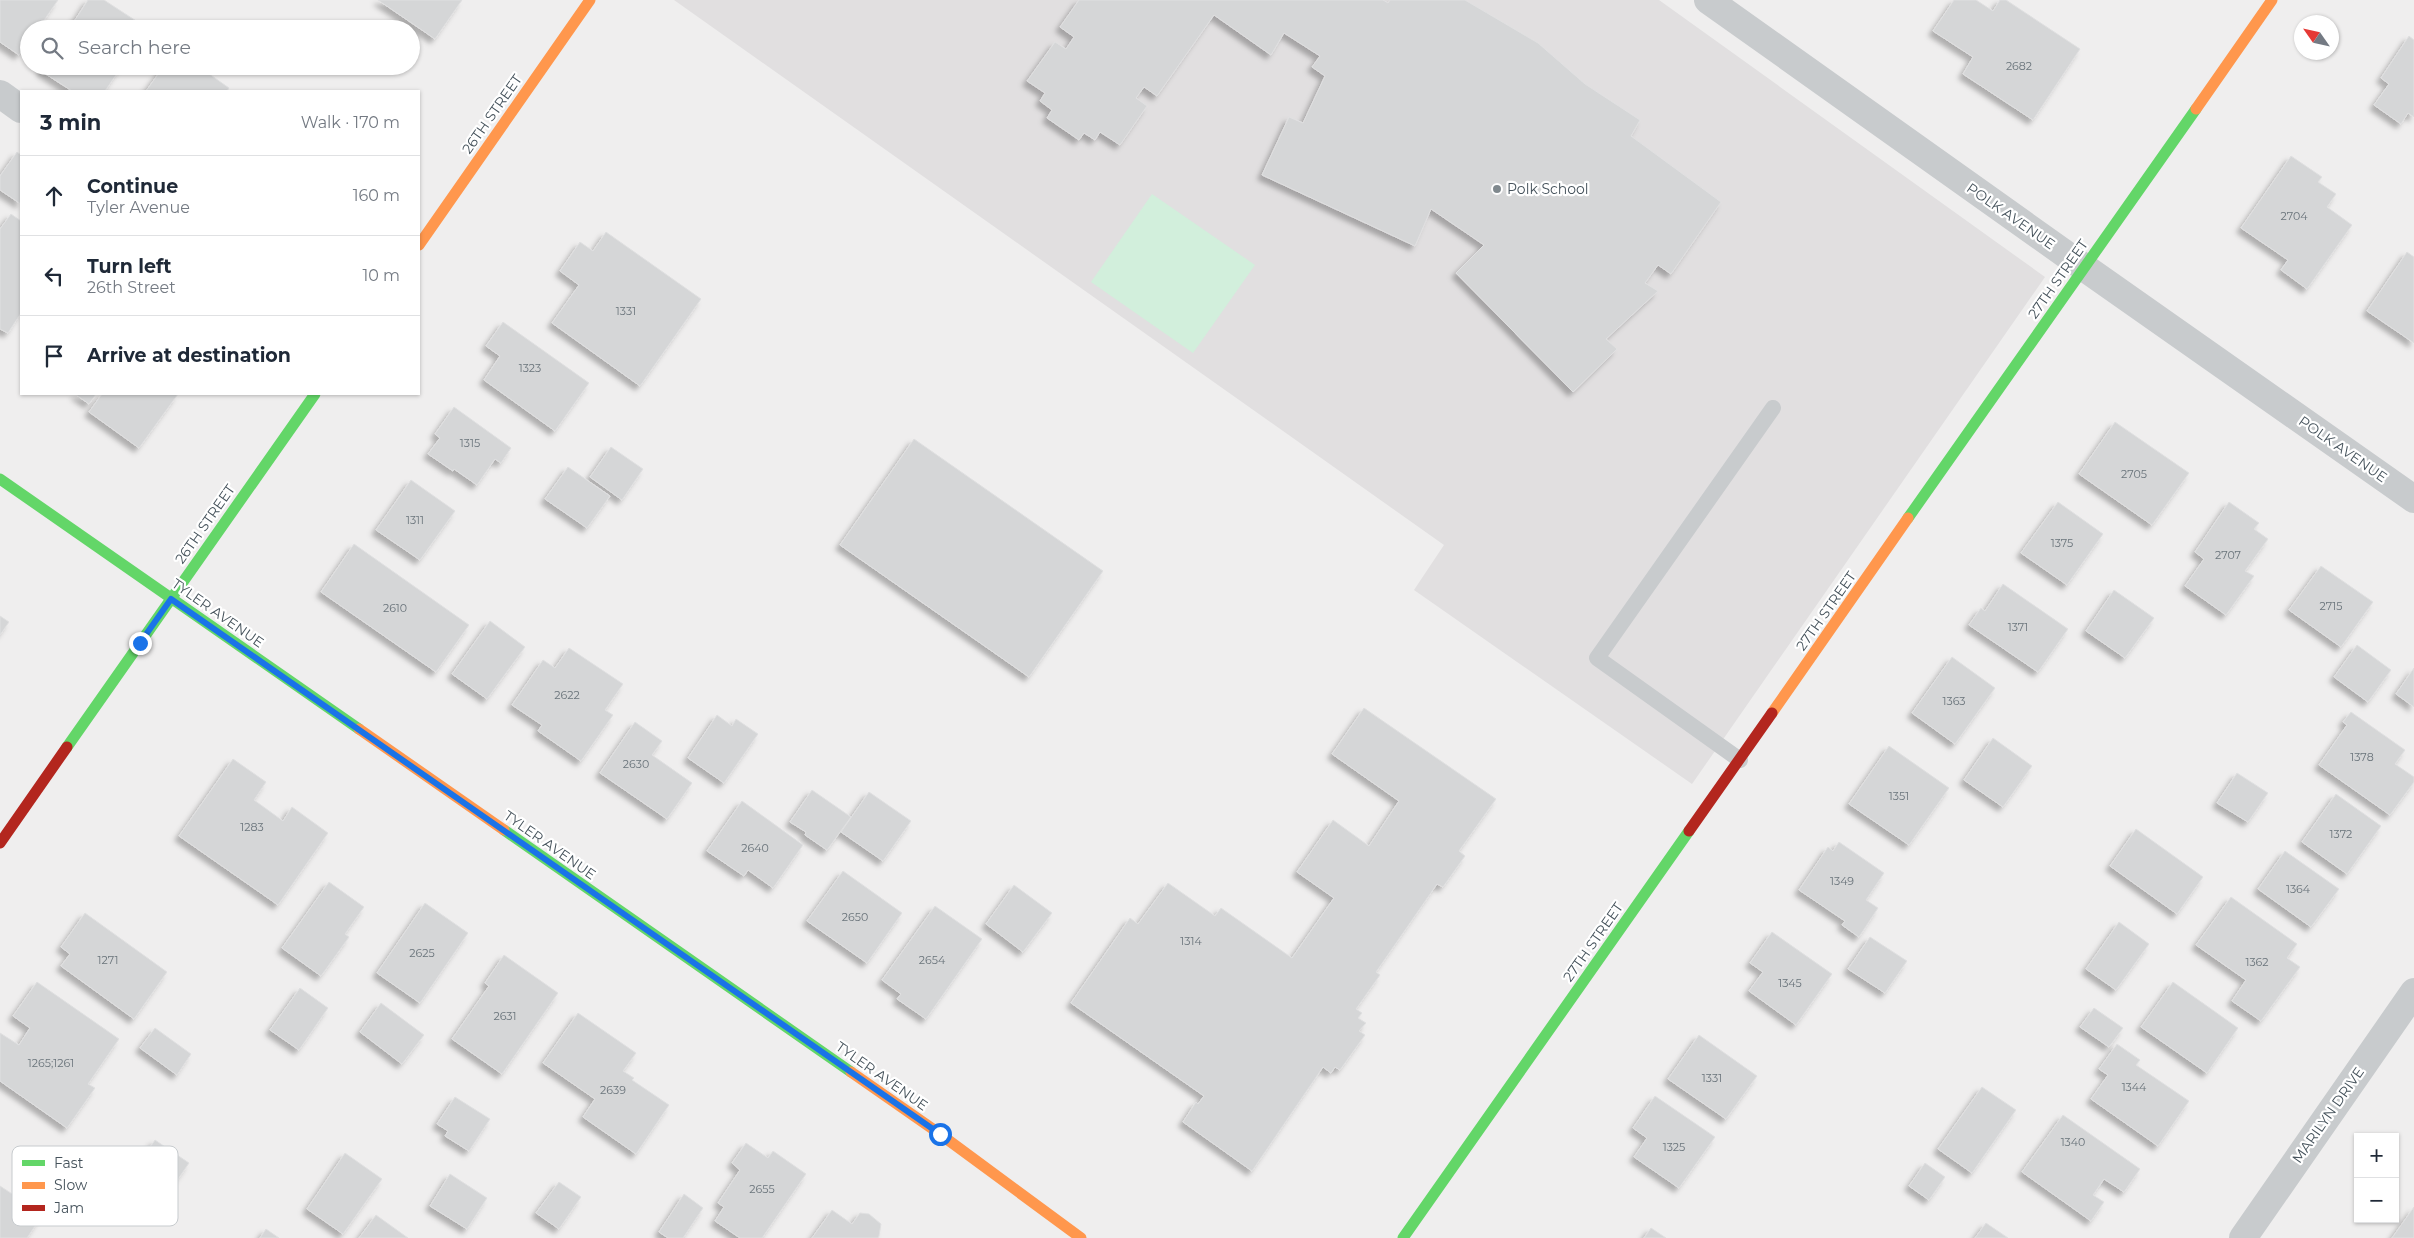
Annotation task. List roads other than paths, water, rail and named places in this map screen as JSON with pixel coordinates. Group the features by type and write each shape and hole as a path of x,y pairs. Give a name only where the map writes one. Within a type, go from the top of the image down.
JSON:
{"street":[{"name":"26TH STREET","path":"420,244 590,0"},
{"name":"POLK AVENUE","path":"1708,0 2414,499"},
{"name":"27TH STREET","path":"1403,1238 2272,0"},
{"path":"0,94 20,108"},
{"name":"26TH STREET","path":"0,844 314,395"},
{"name":"TYLER AVENUE","path":"0,479 940,1134 1081,1238"},
{"name":"MARILYN DRIVE","path":"2243,1238 2414,992"}],"lane":[{"path":"1740,760 1597,658 1773,408"}],"place":[{"name":"Polk School","path":"1497,189"}]}
